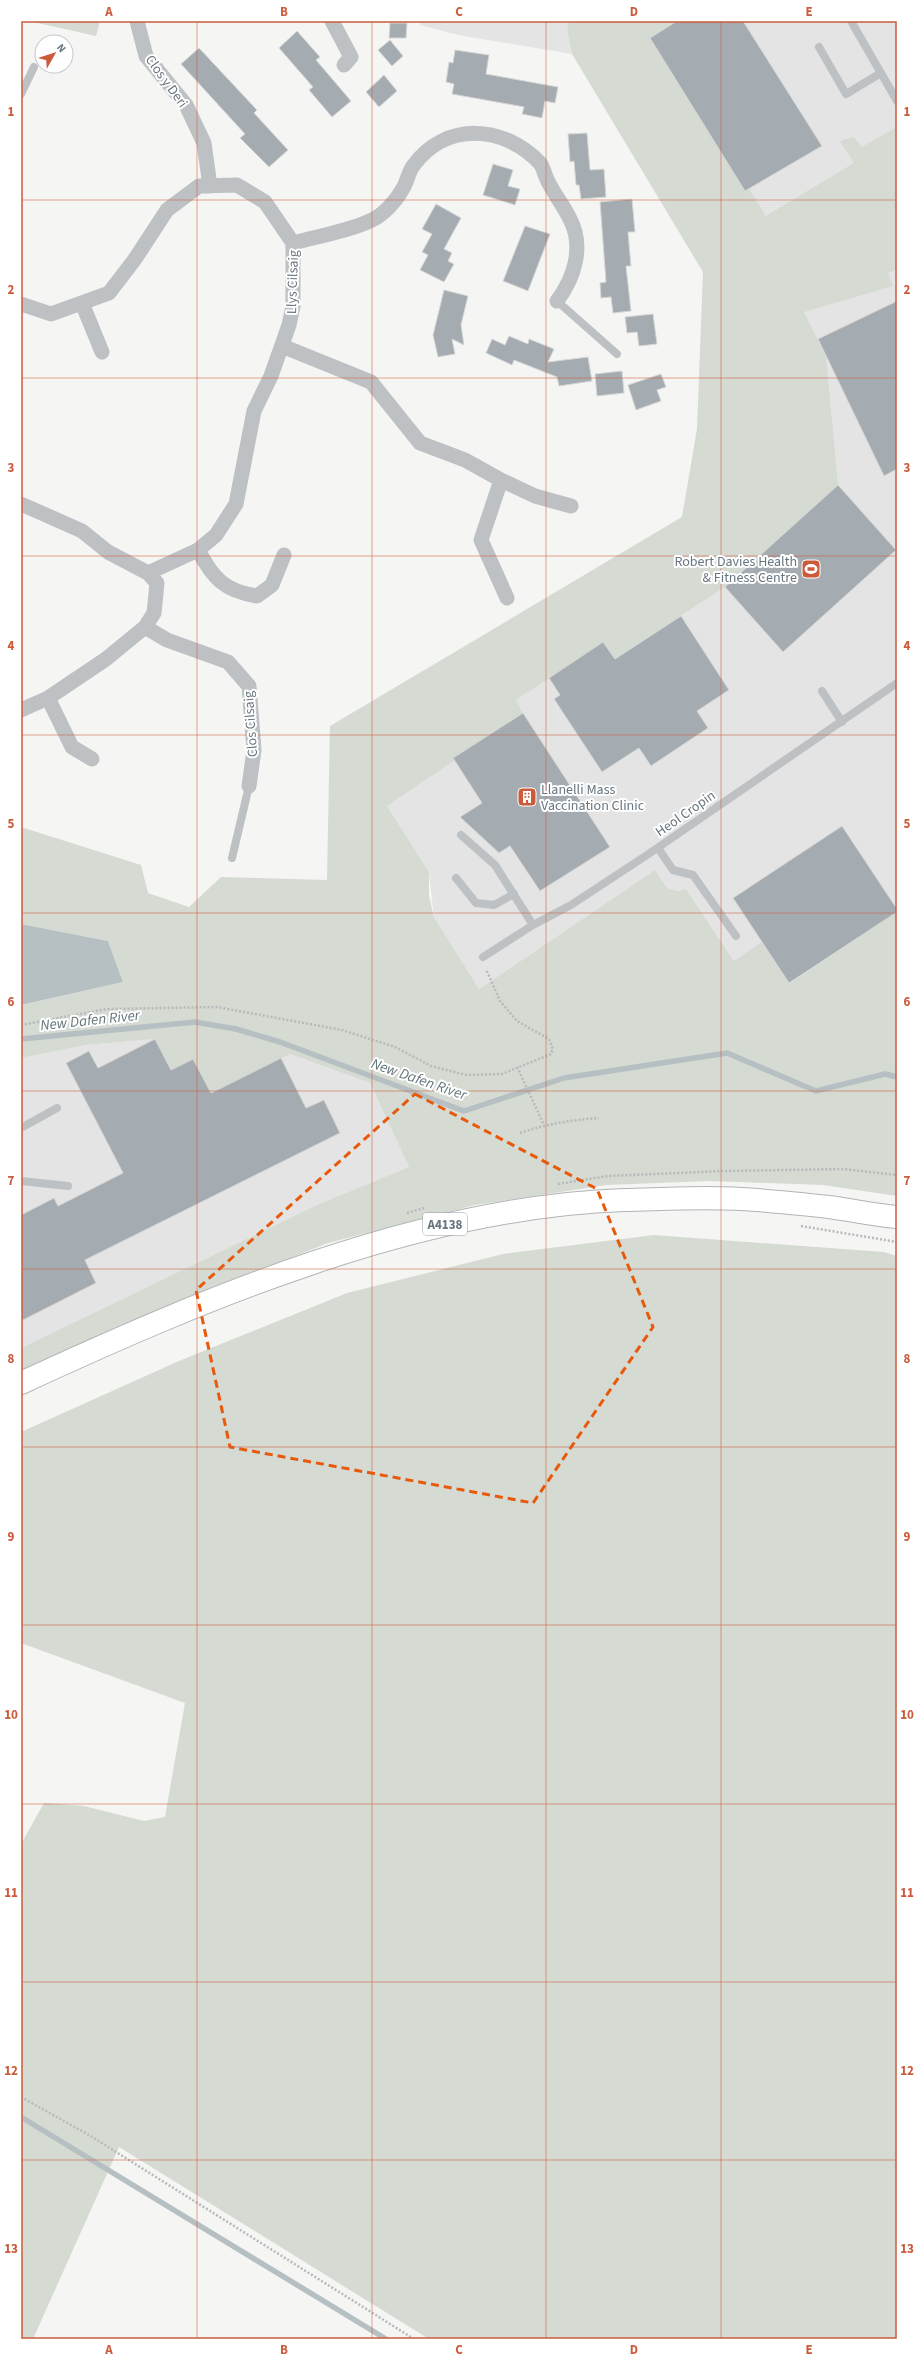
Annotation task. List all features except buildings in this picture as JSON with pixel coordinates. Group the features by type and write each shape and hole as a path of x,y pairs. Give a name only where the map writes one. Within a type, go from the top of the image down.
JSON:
{"highway":[{"name":"A4138","path":"21,1383 75,1358 280,1275 382,1242 451,1223 521,1209 622,1200 713,1199 754,1200 830,1207 896,1217"}],"street":[{"name":"Clos y Deri","path":"138,21 146,56 186,105 204,143 210,186"},
{"path":"332,21 351,57 344,65"},
{"path":"294,243 373,220 390,205 402,190 413,166 429,149 451,136 480,133 504,138 525,149 541,165 552,192 570,218 578,238 575,266 567,289 558,301"},
{"name":"Llys Cilsaig","path":"21,304 51,314 109,293 135,259 167,210 199,186 236,185 265,202 294,243 293,306 282,346 254,411 236,504 216,535 198,550 148,573"},
{"path":"82,303 102,352"},
{"path":"282,346 371,382 420,442 465,460 501,480 535,496 571,506"},
{"path":"501,480 481,540 507,598"},
{"path":"21,710 48,698 106,659 145,627 154,613 158,583 148,573 108,552 82,532 22,506"},
{"path":"198,550 217,581 241,593 257,596 272,585 284,555"},
{"name":"Clos Cilsaig","path":"145,627 167,640 228,662 249,686 254,750 249,786"},
{"path":"48,698 72,747 92,759"}],"lane":[{"path":"851,21 897,101"},
{"path":"819,47 846,94 881,73"},
{"path":"21,94 34,67"},
{"path":"558,301 617,354"},
{"name":"Heol Cropin","path":"483,957 533,925 571,905 658,848 897,683"},
{"path":"822,691 842,722"},
{"path":"232,858 249,786"},
{"path":"461,835 495,865 533,925"},
{"path":"658,848 672,870 693,875 736,936"},
{"path":"456,878 476,903 494,905 514,894"},
{"path":"21,1128 57,1108"},
{"path":"21,1181 68,1186"}],"path":[{"path":"21,1025 107,1009 217,1007 342,1030 395,1047 431,1066 466,1075 502,1074 551,1054 553,1049 549,1039 518,1020 500,1001 488,976 483,957"},
{"path":"517,1067 525,1080 544,1125"},
{"path":"520,1133 544,1125 599,1118"},
{"path":"797,1225 897,1242"},
{"path":"21,2097 89,2135 414,2339"}],"highlighted area":[{"path":"415,1094 597,1189 653,1327 533,1503 230,1447 196,1290"}],"shaded area":[{"path":"29,21 100,21 96,36"},
{"path":"421,21 569,21 567,29 572,54 458,35 420,25"},
{"path":"569,21 677,21 651,38 745,191 749,189 766,216 854,163 840,141 854,137 862,147 897,127 897,269 888,273 893,286 804,312 826,357 838,485 725,587 615,659 603,643 516,700 523,713 454,758 455,760 387,806 429,872 429,896 434,917 479,989 655,870 667,888 678,891 686,889 734,961 762,942 790,983 897,912 897,1196 823,1185 710,1181 606,1185 475,1205 328,1243 123,1324 21,1370 21,1348 319,1204 409,1167 370,1083 290,1054 211,1093 193,1059 171,1070 155,1039 86,1045 21,1058 21,1005 123,982 108,941 21,924 21,827 141,865 148,893 189,907 221,877 327,880 330,726 682,517 697,429 703,272 572,54 567,29"},
{"path":"677,21 897,21 897,912 789,983 762,942 735,962 686,889 678,891 667,888 655,870 479,989 434,917 429,872 387,806 523,713 516,700 603,642 615,659 725,587 838,485 650,38"},
{"path":"21,924 108,941 123,982 21,1005"},
{"path":"155,1039 171,1070 193,1059 281,1058 290,1054 370,1083 409,1167 319,1204 21,1348 21,1058 86,1045"},
{"path":"654,1235 884,1252 897,1256 897,2339 429,2339 119,2147 33,2339 21,2339 21,1844 44,1803 84,1806 144,1821 165,1817 185,1703 21,1643 21,1432 179,1361 347,1293 503,1254"}],"waterway":[{"name":"New Dafen River","path":"21,1039 195,1022 236,1029 280,1042 464,1111 564,1078 727,1053 816,1091 885,1074 897,1077"},
{"path":"21,2117 386,2339"}],"place":[{"name":"Robert Davies Health & Fitness Centre","path":"811,569"},
{"name":"Llanelli Mass Vaccination Clinic","path":"527,797"}]}
